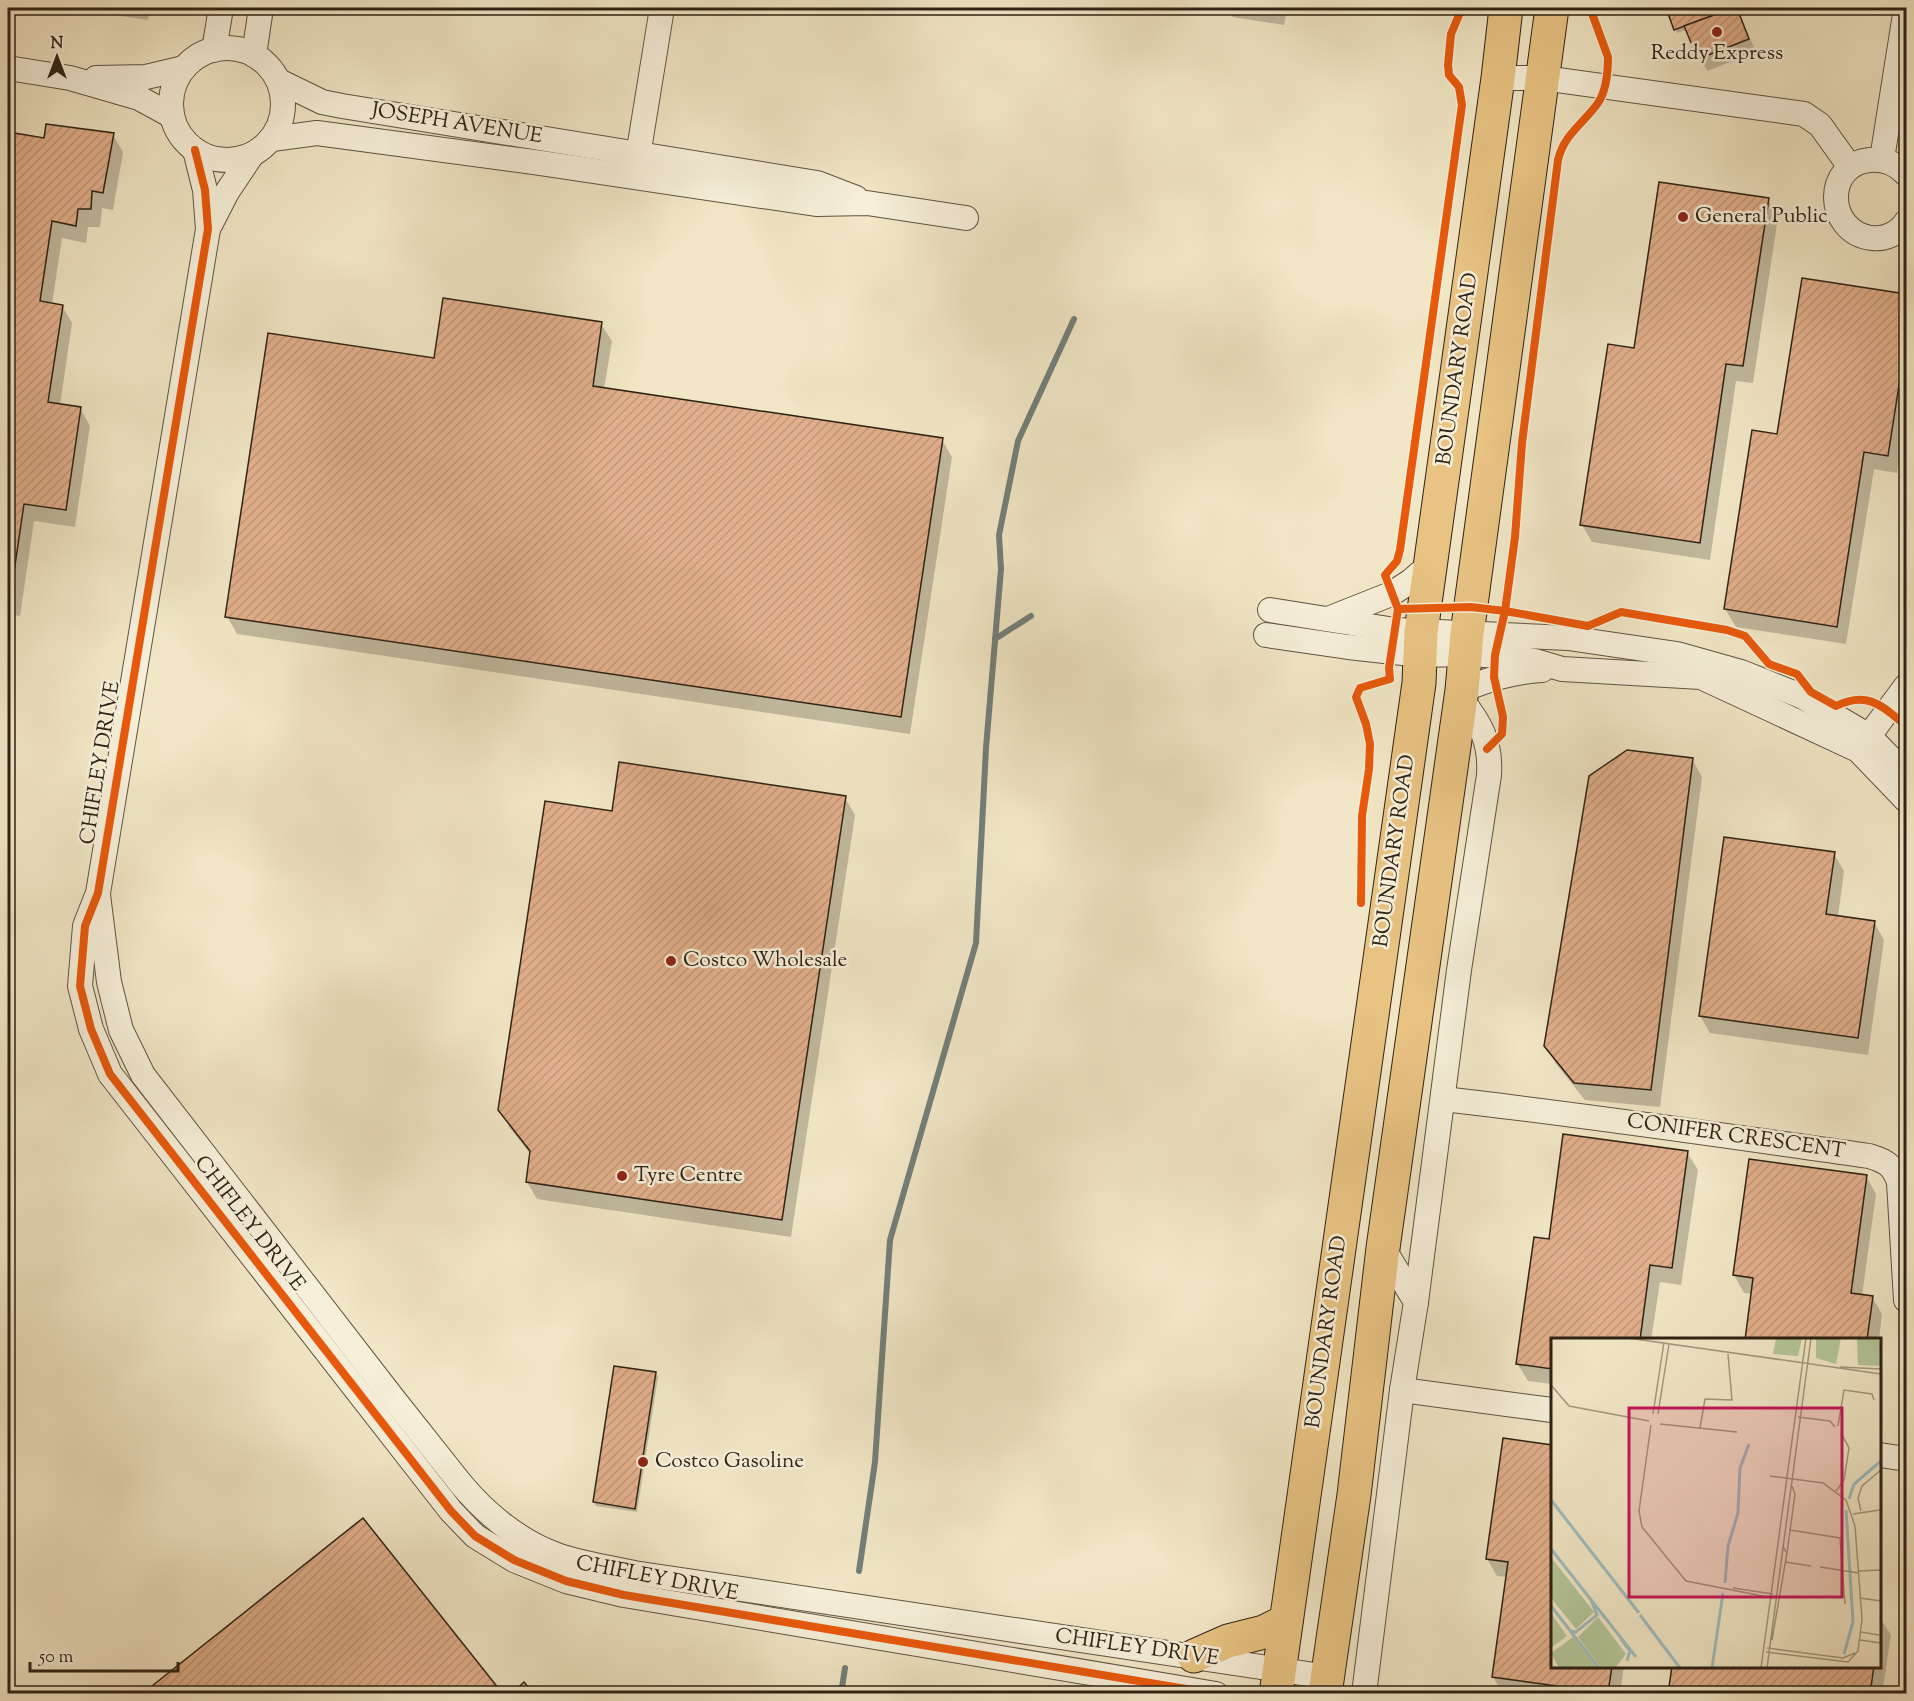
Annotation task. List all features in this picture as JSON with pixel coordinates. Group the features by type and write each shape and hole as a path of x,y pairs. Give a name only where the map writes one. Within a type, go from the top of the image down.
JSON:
{"main road":[{"name":"BOUNDARY ROAD","path":"1278,1682 1418,695 1421,644 1431,564 1506,8"},
{"name":"BOUNDARY ROAD","path":"1326,1685 1354,1495 1383,1248 1461,695 1551,8"},
{"path":"1499,68 1527,41 1551,8"},
{"path":"1194,1656 1228,1641 1264,1632 1286,1621"}],"street":[{"path":"214,50 221,8"},
{"path":"254,55 261,8"},
{"path":"634,178 662,8"},
{"path":"1882,159 1906,8"},
{"path":"214,50 241,50 254,55 268,66 279,81 283,96 280,125 272,138 250,156 232,160 212,158 195,150 184,141 172,116 171,99 184,68 198,57 214,50"},
{"path":"8,68 70,78 139,98 172,116"},
{"path":"70,78 146,77 184,68"},
{"path":"1499,68 1543,78 1804,114 1820,125 1850,167"},
{"name":"JOSEPH AVENUE","path":"279,81 322,102 817,183 867,202"},
{"name":"JOSEPH AVENUE","path":"272,138 317,133 816,204 867,202 966,218"},
{"name":"CHIFLEY DRIVE","path":"195,150 205,190 208,229 98,893 85,926 80,986 91,1029 110,1074 451,1511 475,1536 514,1560 566,1581 624,1594 1216,1694"},
{"name":"CHIFLEY DRIVE","path":"208,229 227,192 250,156"},
{"path":"1905,228 1891,236 1862,237 1850,230 1841,220 1835,204 1836,191 1841,178 1850,167 1862,161 1882,159 1895,164 1906,174"},
{"path":"1326,620 1391,594 1431,564"},
{"path":"1270,610 1326,620 1421,644"},
{"path":"1266,634 1348,647 1568,639 1677,654 1741,672 1802,696 1906,774"},
{"path":"1466,644 1504,656 1535,661 1562,669"},
{"path":"1364,1694 1402,1390 1489,763 1484,734 1478,720 1461,695 1494,677 1522,671 1562,669 1701,677 1864,743 1906,800"},
{"path":"1864,743 1906,686"},
{"name":"CHIFLEY DRIVE","path":"98,893 109,982 121,1030 143,1075 447,1466 472,1497 511,1532 557,1555 634,1573 1194,1656 1278,1682 1326,1685"},
{"name":"CONIFER CRESCENT","path":"1443,1099 1526,1108 1869,1156 1884,1160 1894,1169 1899,1182 1906,1300"},
{"path":"1383,1248 1416,1302"},
{"path":"1402,1390 1551,1410"},
{"path":"1881,1455 1906,1459"}],"building":[{"path":"1666,8 1733,8 1674,30"},
{"name":"Reddy Express","path":"1737,8 1749,39 1698,59 1684,26"},
{"path":"46,124 114,133 103,193 92,191 91,209 78,209 76,226 52,221 40,301 63,305 48,402 81,407 66,510 24,504 10,599 8,599 8,132 44,138"},
{"path":"1659,182 1769,198 1743,366 1726,364 1700,543 1580,525 1608,344 1634,348"},
{"path":"1802,278 1906,294 1906,340 1888,456 1864,452 1837,627 1724,609 1752,430 1777,434"},
{"path":"443,298 602,322 593,386 943,438 901,717 225,617 268,333 434,358"},
{"path":"1627,750 1693,758 1651,1090 1574,1083 1544,1046 1589,776"},
{"name":"Costco Wholesale","path":"619,762 846,796 782,1220 526,1182 530,1151 498,1110 545,801 612,811"},
{"path":"1724,837 1835,852 1826,914 1875,921 1858,1038 1699,1016"},
{"path":"1563,1134 1688,1151 1672,1268 1650,1265 1640,1338 1551,1338 1551,1369 1516,1364 1534,1237 1549,1239"},
{"path":"1749,1159 1867,1175 1851,1293 1873,1296 1867,1338 1745,1338 1753,1278 1733,1275"},
{"path":"614,1366 656,1372 635,1509 593,1502"},
{"path":"1503,1438 1551,1445 1551,1668 1612,1668 1608,1693 1492,1677 1508,1562 1486,1559"},
{"path":"363,1518 503,1694 142,1694"},
{"path":"1672,1668 1874,1668 1870,1694 1668,1694"},
{"path":"524,1682 534,1694 511,1694"}],"waterway":[{"path":"859,1571 875,1462 890,1240 976,943 986,748 1001,569 999,535 1018,441 1074,319"},
{"path":"995,639 1031,616"},
{"path":"841,1694 845,1668"}],"cycle path":[{"path":"1361,903 1362,816 1370,744 1366,724 1356,697 1360,688 1390,679 1389,668 1398,609 1385,575 1397,561 1400,550 1462,105 1459,87 1449,75 1448,65 1451,34 1462,8"},
{"path":"1487,749 1502,734 1503,717 1494,677 1495,655 1505,611 1515,537 1522,443 1558,160 1565,143 1598,103 1607,75 1608,57 1590,8"},
{"path":"195,150 205,190 208,229 98,893 85,926 80,986 91,1029 110,1074 451,1511 475,1536 514,1560 566,1581 624,1595 1216,1694"},
{"path":"1398,609 1471,607 1588,626 1621,612 1727,630 1745,636 1769,664 1797,674 1811,692 1836,706 1856,700 1873,702 1896,717 1906,729"}],"place":[{"name":"Reddy Express","path":"1717,32"},
{"name":"General Public","path":"1683,217"},
{"name":"Costco Wholesale","path":"671,961"},
{"name":"Tyre Centre","path":"622,1176"},
{"name":"Costco Gasoline","path":"643,1462"}]}
